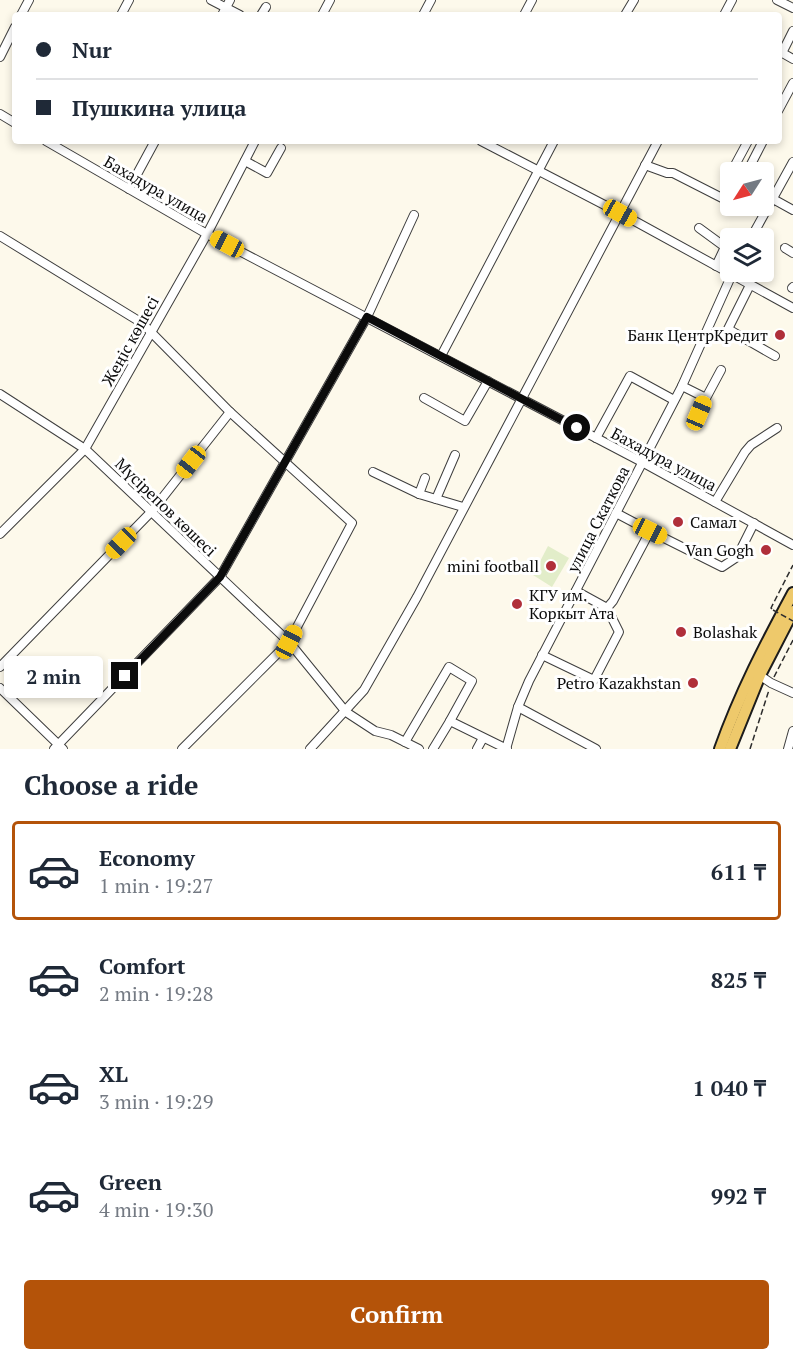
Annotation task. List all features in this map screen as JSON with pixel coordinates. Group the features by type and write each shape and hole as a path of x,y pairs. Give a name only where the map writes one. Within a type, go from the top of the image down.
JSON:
{"main road":[{"path":"730,749 756,673 793,593"},
{"path":"720,749 737,704 793,611"}],"street":[{"path":"211,0 226,8"},
{"path":"777,0 793,8"},
{"path":"263,12 266,7"},
{"path":"782,49 793,31"},
{"path":"0,57 12,33"},
{"path":"782,104 793,83"},
{"name":"Бахадура улица","path":"54,144 207,234 642,462 793,545"},
{"path":"129,189 153,144"},
{"name":"Жеңіс көшесі","path":"1,532 85,449 207,234 254,144"},
{"path":"488,144 720,268"},
{"path":"441,356 552,144"},
{"path":"310,749 364,690 417,597 656,144"},
{"path":"737,162 746,144"},
{"path":"752,162 762,144"},
{"path":"245,161 267,173 281,148"},
{"path":"774,196 793,162"},
{"path":"645,165 673,173 720,198"},
{"path":"774,201 793,210"},
{"path":"0,688 58,747 220,577 367,317 414,215"},
{"path":"699,228 725,247 716,266"},
{"path":"0,236 142,323 230,412 352,523 289,642 182,749"},
{"path":"785,248 793,253"},
{"name":"улица Скаткова","path":"507,749 518,707 542,655 682,386 728,282"},
{"path":"746,282 793,308"},
{"path":"750,285 728,329 776,356"},
{"path":"699,413 721,370"},
{"path":"596,438 630,376 674,400"},
{"path":"424,398 465,421 488,381"},
{"path":"682,386 706,398"},
{"name":"Мүсірепов көшесі","path":"0,394 85,449 289,642 346,712 375,730 419,749"},
{"path":"0,667 152,511 230,412"},
{"path":"715,502 751,445 777,428"},
{"path":"436,499 455,455"},
{"path":"373,472 419,494 463,507"},
{"path":"419,494 425,478"},
{"path":"616,513 722,567 737,557 754,524"},
{"path":"607,608 614,602 650,531"},
{"path":"542,655 594,680 619,632 607,608 576,591"},
{"path":"405,742 449,667 472,681 433,749"},
{"path":"756,673 793,693"},
{"path":"518,707 596,749"},
{"path":"450,722 507,749"},
{"path":"788,749 793,732"},
{"path":"477,749 483,738"}],"path":[{"path":"793,565 771,608 793,621"},
{"path":"750,749 771,683 793,640"}],"green space":[{"name":"mini football","path":"548,546 569,558 552,587 533,575"}],"place":[{"name":"Банк ЦентрКредит","path":"780,335"},
{"name":"Самал","path":"678,522"},
{"name":"Van Gogh","path":"766,550"},
{"name":"mini football","path":"551,566"},
{"name":"КГУ им. Коркыт Ата","path":"517,604"},
{"name":"Bolashak","path":"681,632"},
{"name":"Petro Kazakhstan","path":"693,683"}],"route":[{"path":"125,676 220,577 367,317 577,428"}]}
